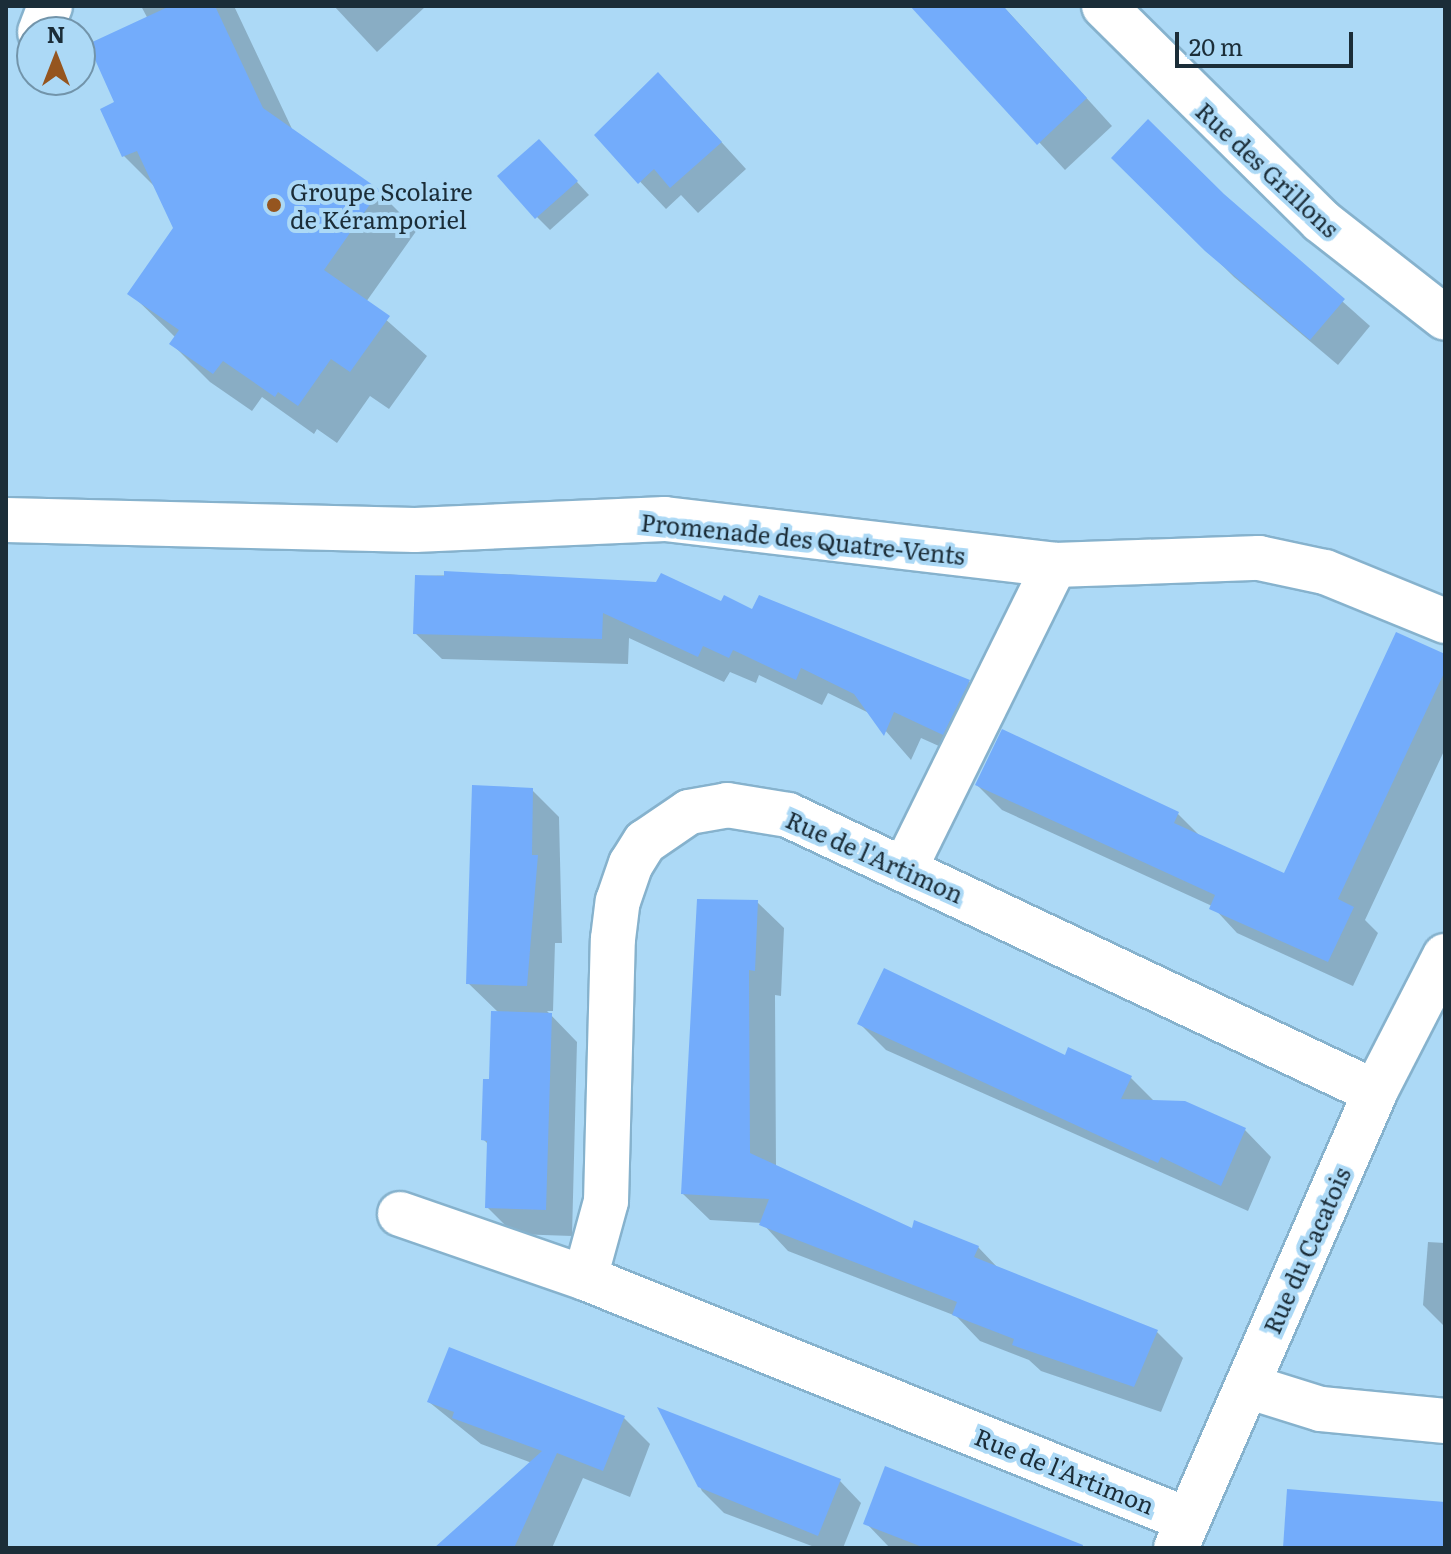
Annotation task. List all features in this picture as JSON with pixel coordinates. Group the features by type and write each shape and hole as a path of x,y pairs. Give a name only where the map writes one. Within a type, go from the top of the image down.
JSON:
{"street":[{"name":"Rue des Grillons","path":"1104,6 1321,221 1445,318"},
{"name":"Promenade des Quatre-Vents","path":"6,520 415,530 665,519 1055,565 1291,561 1445,621"},
{"path":"905,868 1055,565"},
{"name":"Rue de l'Artimon","path":"585,1278 606,1201 618,901 645,842 689,812 727,805 759,807 788,815 1375,1092"},
{"name":"Rue du Cacatois","path":"1182,1534 1375,1092 1445,956"},
{"name":"Rue de l'Artimon","path":"400,1214 585,1278 1182,1534"},
{"path":"1247,1386 1321,1409 1445,1421"}],"building":[{"name":"Groupe Scolaire de Kéramporiel","path":"170,6 215,6 263,108 380,190 324,270 390,316 350,372 331,359 298,406 278,392 275,397 223,361 213,374 169,344 179,330 127,294 173,228 137,151 122,157 100,109 114,102 96,62 96,40"},
{"path":"910,6 1003,6 1087,98 1037,145"},
{"path":"658,72 722,142 670,188 654,169 638,184 594,135"},
{"path":"1148,119 1224,194 1345,299 1310,340 1205,251 1111,158"},
{"path":"539,139 578,181 535,219 497,176"},
{"path":"444,571 656,582 661,573 721,601 724,595 752,609 759,595 970,680 943,735 894,712 884,736 854,694 801,668 796,680 733,650 729,658 703,646 698,657 603,613 602,639 413,634 415,575 444,576"},
{"path":"1396,632 1445,654 1445,671 1338,899 1354,907 1328,962 1209,909 1215,895 975,785 1002,729 1179,812 1174,823 1284,873"},
{"path":"472,785 533,788 532,855 538,855 527,986 466,984"},
{"path":"697,899 758,900 755,971 749,970 750,1153 912,1228 914,1220 979,1246 974,1257 1158,1330 1134,1387 1012,1345 1014,1339 952,1315 957,1302 759,1225 769,1199 681,1194"},
{"path":"884,968 1065,1055 1068,1047 1132,1076 1121,1099 1185,1101 1246,1128 1221,1186 1161,1157 1158,1163 857,1024"},
{"path":"491,1011 552,1013 546,1210 485,1208 487,1141 481,1140 483,1079 489,1079"},
{"path":"449,1347 625,1416 603,1471 557,1453 514,1548 434,1548 542,1451 452,1418 454,1412 427,1402"},
{"path":"657,1407 841,1479 818,1536 698,1487"},
{"path":"885,1466 1083,1545 1082,1548 925,1548 863,1524"},
{"path":"1287,1489 1445,1502 1445,1548 1283,1548"}],"place":[{"name":"Groupe Scolaire de Kéramporiel","path":"274,205"}]}
